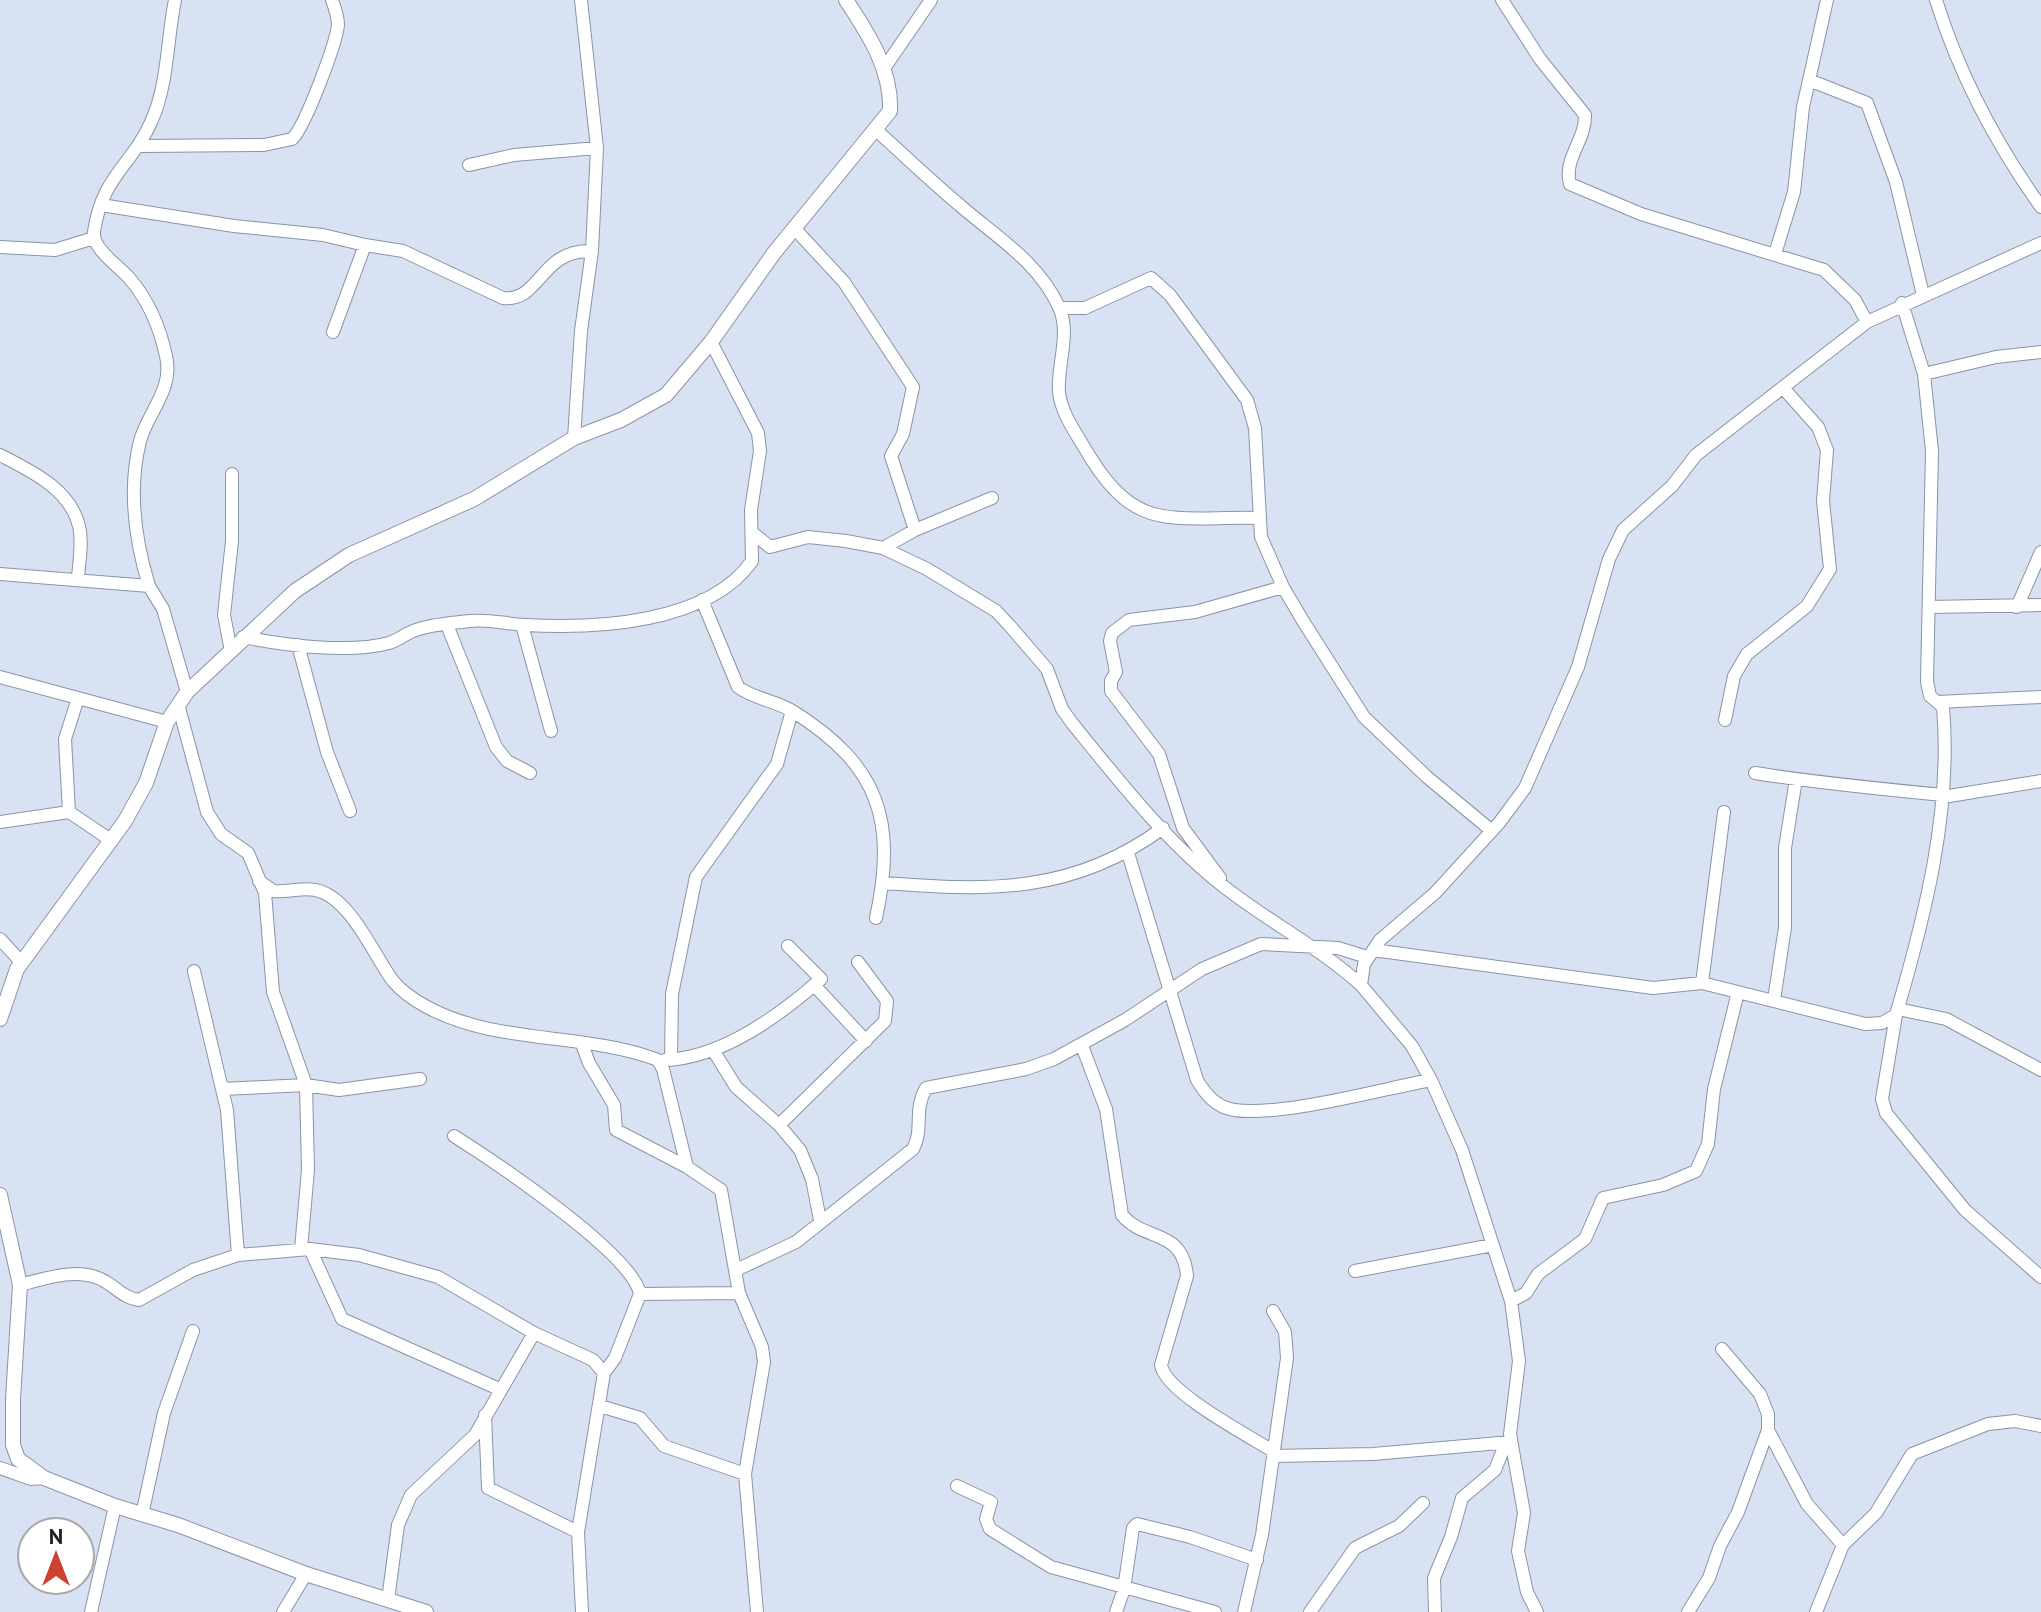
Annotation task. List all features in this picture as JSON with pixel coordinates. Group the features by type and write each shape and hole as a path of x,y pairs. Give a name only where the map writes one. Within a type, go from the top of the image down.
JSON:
{"street":[{"path":"94,238 101,205 115,172 140,146 154,116 175,0"},
{"path":"140,146 264,145 292,139 304,122 338,25 332,0"},
{"path":"574,438 581,331 592,251 597,148 581,0"},
{"path":"0,1019 11,981 22,963 112,841 146,783 167,722 178,704 243,637 295,591 349,555 474,499 574,438 621,420 666,395 711,342 794,228 890,111 891,95 885,67 846,0"},
{"path":"885,67 931,0"},
{"path":"1502,0 1540,59 1585,115 1585,126 1566,171 1570,184 1641,214 1824,270 1855,300 1867,322"},
{"path":"1775,254 1794,192 1809,80 1827,0"},
{"path":"1936,0 1955,56 2001,151 2041,207"},
{"path":"1809,80 1867,103 1896,182 1923,295"},
{"path":"876,130 973,217 1013,245 1060,308 1063,331 1059,392 1062,408 1111,489 1126,504 1144,513 1260,518"},
{"path":"469,165 525,154 597,148"},
{"path":"101,205 220,224 323,235 403,251 503,298 513,299 526,293 547,267 563,254 592,251"},
{"path":"794,228 844,282 913,387 903,434 891,456 915,530"},
{"path":"0,247 55,250 94,238"},
{"path":"94,238 144,297 166,355 166,384 141,439 136,465 135,526 149,586 163,609 187,692"},
{"path":"1361,985 1370,954 1407,914 1435,893 1492,831 1525,788 1578,667 1609,559 1623,530 1672,486 1696,455 1867,322 1902,303 2041,243"},
{"path":"333,332 365,245"},
{"path":"1060,308 1085,308 1145,280 1158,281 1229,374 1252,412 1261,537 1283,587 1364,717 1427,777 1492,831"},
{"path":"1902,303 1924,374 1932,451 1927,681 1930,696 1938,702 1944,715 1943,796 1934,864 1897,1012 1882,1099 1886,1113 1965,1210 2041,1277"},
{"path":"243,637 298,645 377,645 399,640 417,629 488,620 522,625 610,624 651,618 702,600 746,569 752,561 754,534 751,510 760,451 758,433 711,342"},
{"path":"1924,374 1996,357 2041,352"},
{"path":"1725,720 1734,676 1747,654 1807,606 1830,569 1823,501 1827,450 1818,427 1806,409 1784,389"},
{"path":"0,455 41,476 60,493 79,525 78,578"},
{"path":"231,651 224,615 232,541 232,474"},
{"path":"883,548 915,530 992,498"},
{"path":"754,534 770,547 808,537 883,548 927,569 996,611 1047,669 1062,709 1072,723 1163,828 1225,888 1317,949 1361,985 1412,1046 1462,1150 1511,1301 1519,1361 1508,1444 1495,1470 1462,1498 1434,1578 1435,1612"},
{"path":"2017,607 2041,552"},
{"path":"0,574 149,586"},
{"path":"1225,888 1209,859 1183,828 1159,754 1111,691 1111,681 1116,672 1110,641 1112,633 1129,620 1195,612 1283,587"},
{"path":"702,600 738,687 792,711 848,752 866,774 877,808 883,845 883,883 876,918"},
{"path":"1929,607 2041,605"},
{"path":"447,625 496,747 507,761 530,773"},
{"path":"522,625 551,731"},
{"path":"298,645 327,752 350,811"},
{"path":"0,677 167,722"},
{"path":"1938,702 2041,697"},
{"path":"69,812 65,739 78,698"},
{"path":"178,704 207,812 221,834 248,853 266,897 273,992 306,1085 308,1170 305,1249 342,1319 499,1389"},
{"path":"687,1167 663,1069 672,994 696,877 777,764 787,741 792,711"},
{"path":"1755,773 1943,796 2041,781"},
{"path":"1774,1000 1785,927 1785,848 1796,779"},
{"path":"0,822 69,812 112,841"},
{"path":"1702,983 1724,812"},
{"path":"883,883 978,889 1076,873 1128,853 1163,828"},
{"path":"1128,853 1197,1080 1207,1097 1234,1110 1284,1108 1431,1080"},
{"path":"259,881 273,891 312,889 326,895 348,913 395,984 430,1009 514,1033 665,1060 713,1050 747,1032 814,985 821,975 788,946"},
{"path":"736,1270 780,1252 913,1149 918,1135 917,1103 926,1088 1026,1069 1082,1046 1202,969 1261,944 1338,948 1653,988 1702,983 1865,1024 1882,1023 1897,1012 1946,1019 2041,1070"},
{"path":"2,945 22,963"},
{"path":"779,1125 885,1021 887,1001 858,962"},
{"path":"194,971 231,1141 238,1255"},
{"path":"814,985 866,1041"},
{"path":"1511,1301 1526,1293 1538,1274 1585,1239 1603,1198 1663,1185 1696,1171 1708,1144 1714,1114 1714,1089 1738,992"},
{"path":"582,1044 589,1063 614,1105 616,1130 687,1167 721,1190 739,1293 762,1347 764,1362 745,1474 757,1612"},
{"path":"1082,1046 1106,1109 1122,1215 1126,1220 1164,1237 1179,1249 1186,1262 1187,1276 1162,1371 1206,1409 1273,1454 1362,1455 1508,1444"},
{"path":"713,1050 736,1087 779,1125 800,1150 812,1179 820,1220"},
{"path":"222,1089 306,1085 339,1090 420,1079"},
{"path":"454,1136 539,1192 631,1272 640,1294 615,1358 604,1373 578,1532 582,1612"},
{"path":"0,1195 20,1285 13,1445 18,1459 44,1478 115,1506 178,1525 306,1574 426,1612"},
{"path":"1355,1271 1493,1245"},
{"path":"20,1285 79,1273 94,1275 125,1297 139,1300 193,1270 238,1255 305,1249 359,1255 438,1277 534,1333 593,1360 604,1373"},
{"path":"640,1294 739,1293"},
{"path":"1244,1612 1257,1560 1288,1348 1285,1332 1273,1311"},
{"path":"142,1515 164,1413 193,1331"},
{"path":"388,1600 398,1525 411,1495 475,1435 534,1333"},
{"path":"1688,1612 1709,1578 1720,1546 1738,1512 1768,1430 1768,1414 1760,1394 1722,1349"},
{"path":"600,1406 640,1418 664,1446 745,1474"},
{"path":"485,1415 488,1488 578,1532"},
{"path":"1816,1612 1843,1545 1876,1513 1901,1468 1916,1451 1988,1424 2015,1421 2041,1426"},
{"path":"1768,1430 1807,1504 1843,1545"},
{"path":"1508,1444 1524,1513 1518,1551 1527,1592 1537,1612"},
{"path":"0,1468 31,1479 44,1478"},
{"path":"957,1486 988,1499 991,1505 986,1524 1051,1567 1215,1612"},
{"path":"1310,1612 1355,1548 1399,1526 1423,1503"},
{"path":"91,1612 115,1506"},
{"path":"1116,1612 1124,1589 1133,1528 1137,1524 1190,1537 1257,1560"},
{"path":"283,1612 306,1574"}]}
